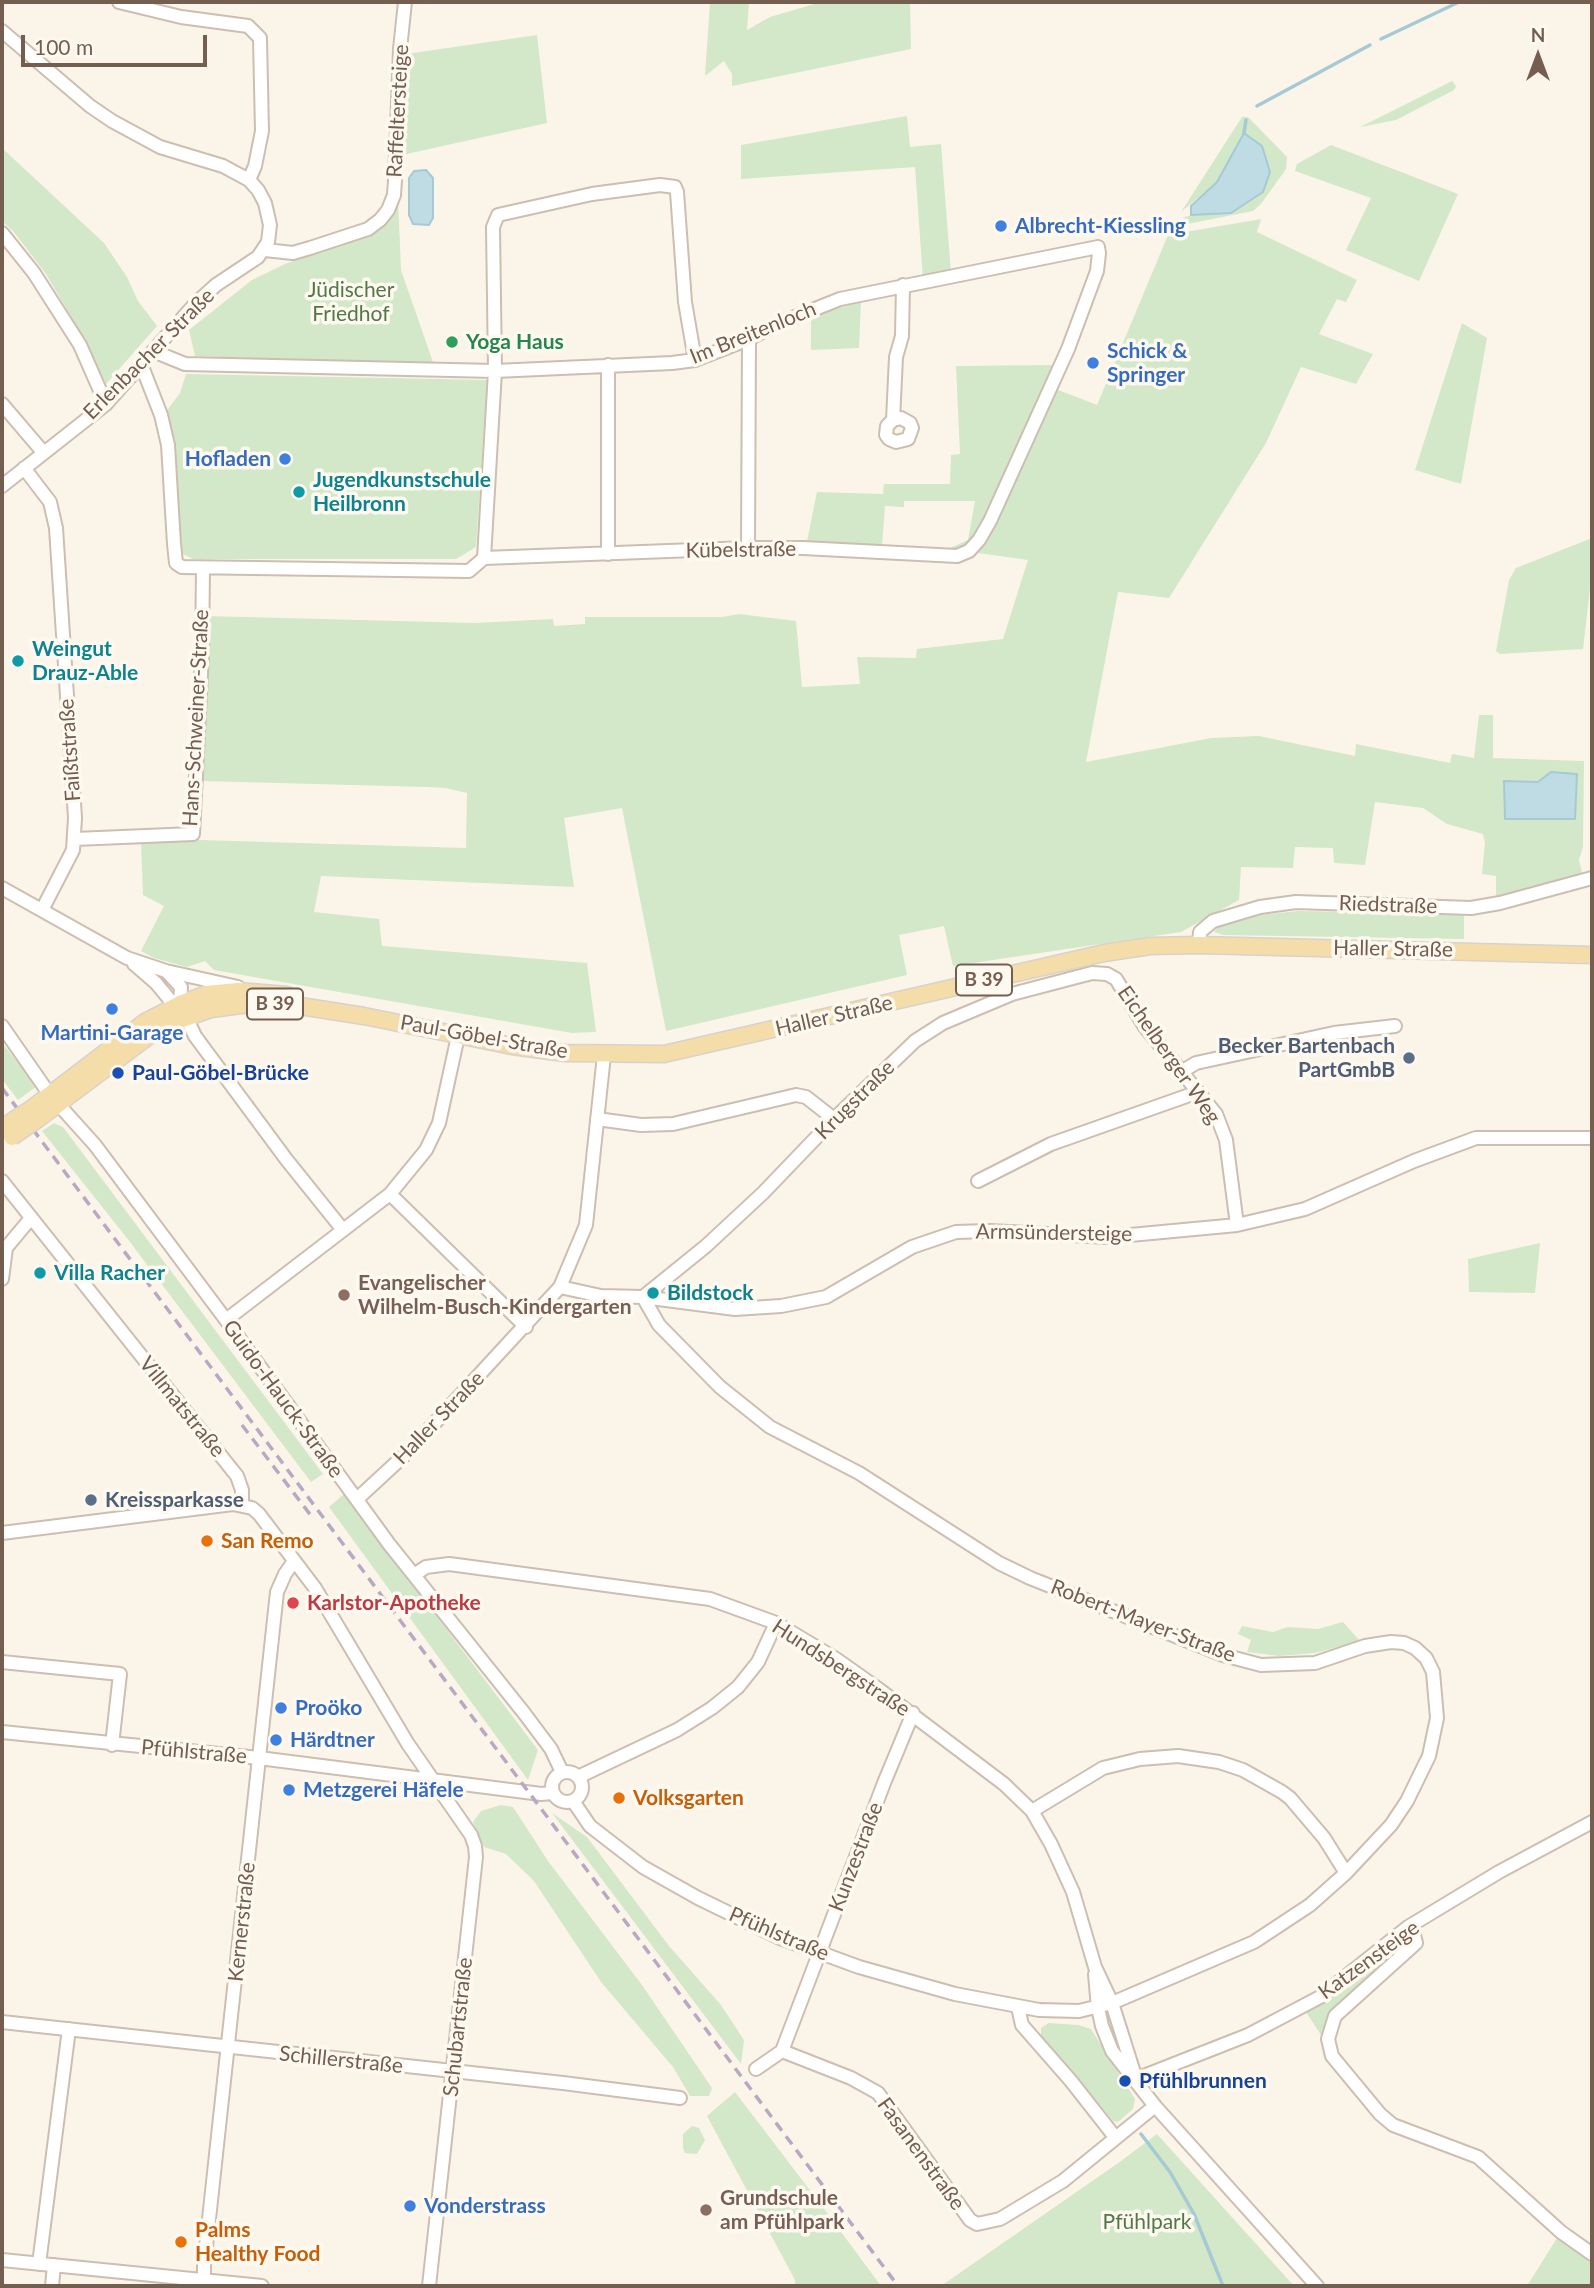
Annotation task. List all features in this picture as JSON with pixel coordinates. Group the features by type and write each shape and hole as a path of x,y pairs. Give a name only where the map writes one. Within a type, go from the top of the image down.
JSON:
{"main road":[{"name":"Haller Straße","path":"604,1055 664,1054 1104,953 1150,946 1592,955"},
{"name":"Paul-Göbel-Straße","path":"5,1135 206,995 237,991 270,993 299,997 364,1016"},
{"name":"Paul-Göbel-Straße","path":"183,1010 269,1003 364,1016 458,1036 565,1053 604,1055"}],"street":[{"path":"119,2 181,17 248,26 260,38 262,131 255,166 249,180"},
{"name":"Raffeltersteige","path":"265,250 293,253 310,248 368,229 388,210 394,194 400,50 405,2"},
{"path":"2,31 82,100 112,121 160,147 223,166 249,180 258,190 268,213 270,235 265,250"},
{"path":"484,558 495,372 493,227 498,215 592,194 670,184 677,192 684,292 695,360"},
{"path":"2,233 34,273 80,345 106,404"},
{"name":"Im Breitenloch","path":"153,351 186,364 495,372 695,360 840,299 1098,247"},
{"name":"Kübelstraße","path":"141,364 161,415 168,445 176,563 183,568 469,571 484,558 748,548 803,548 957,556 969,551 990,521 1068,349 1097,271 1098,247"},
{"name":"Erlenbacher Straße","path":"2,486 106,404 174,325 202,298 265,250"},
{"path":"893,419 896,357 902,336 903,285"},
{"path":"748,548 749,339"},
{"path":"608,365 608,554"},
{"path":"2,404 43,452"},
{"name":"Faißtstraße","path":"24,468 50,502 56,528 75,839 67,863 43,910"},
{"name":"Hans-Schweiner-Straße","path":"75,839 193,834 202,654 203,568"},
{"name":"Riedstraße","path":"1199,945 1200,932 1213,921 1260,907 1296,902 1471,908 1500,903 1592,878"},
{"path":"2,888 127,958 183,1010"},
{"path":"127,958 166,971 270,993"},
{"path":"166,971 181,987 183,1010 195,1036 286,1159 343,1230"},
{"name":"Krugstraße","path":"643,1297 706,1246 754,1202 834,1119 915,1041 943,1023 1013,994 1092,973 1107,974"},
{"name":"Eichelberger Weg","path":"1107,974 1119,984 1145,1027 1216,1114 1226,1140 1237,1225"},
{"name":"Guido-Hauck-Straße","path":"2,1026 54,1099 95,1145 414,1575 531,1722 551,1749 562,1772"},
{"path":"1181,1072 1196,1063 1334,1033 1395,1026"},
{"path":"226,1320 390,1194 426,1150 439,1123 458,1036"},
{"name":"Haller Straße","path":"357,1499 408,1452 560,1287 586,1225 604,1055"},
{"path":"978,1181 1051,1144 1198,1092"},
{"path":"597,1119 641,1125 673,1124 796,1095 806,1097 834,1119"},
{"name":"Armsündersteige","path":"560,1287 601,1296 643,1297 735,1309 781,1306 826,1297 912,1247 956,1232 990,1231 1109,1237 1237,1225 1305,1209 1414,1161 1476,1139 1592,1138"},
{"name":"Villmatstraße","path":"2,1181 237,1476 242,1490 242,1505"},
{"path":"390,1194 526,1327"},
{"path":"2,1279 6,1248 31,1218"},
{"name":"Robert-Mayer-Straße","path":"643,1297 659,1325 720,1387 770,1427 859,1474 999,1563 1030,1578 1223,1655 1261,1665 1315,1663 1365,1646 1391,1642 1404,1643 1415,1648 1426,1658 1433,1672 1437,1718 1429,1756 1407,1801 1391,1825 1346,1873 1310,1905 1254,1942 1112,2003"},
{"path":"2,1534 233,1504 242,1505 259,1514 315,1588 431,1781"},
{"name":"Kernerstraße","path":"203,2283 276,1592 294,1561"},
{"name":"Hundsbergstraße","path":"414,1575 426,1567 449,1564 710,1599 776,1623 836,1659 913,1713 1004,1784 1032,1811 1073,1892 1095,1967 1112,2003 1136,2079"},
{"path":"578,1777 677,1730 712,1708 738,1687 758,1662 776,1623"},
{"path":"2,1662 120,1674 111,1745"},
{"name":"Kunzestraße","path":"782,2050 913,1713"},
{"name":"Pfühlstraße","path":"2,1732 259,1758 431,1781 552,1793"},
{"path":"1032,1811 1103,1768 1140,1759 1178,1756 1219,1762 1243,1770 1290,1798 1324,1838 1346,1873"},
{"path":"562,1772 578,1777 582,1790 573,1801 563,1802 552,1793 552,1783 562,1772"},
{"name":"Schubartstraße","path":"429,2286 476,1851 471,1835 431,1781"},
{"name":"Pfühlstraße","path":"573,1801 590,1826 643,1867 743,1921 819,1953 901,1979 1018,2007 1061,2011 1098,2008 1112,2003"},
{"name":"Katzensteige","path":"1136,2079 1248,2035 1320,1997 1408,1927 1499,1872 1592,1822"},
{"path":"1408,1927 1416,1943 1335,2016 1328,2039 1332,2056 1380,2114 1394,2125 1478,2157 1561,2232 1592,2254"},
{"name":"Hundsbergstraße","path":"1095,1967 1102,2026 1112,2051 1127,2072 1136,2079"},
{"path":"1018,2007 1026,2031 1072,2081 1115,2137"},
{"name":"Schillerstraße","path":"2,2022 680,2098"},
{"path":"38,2264 69,2029"},
{"path":"756,2069 782,2050"},
{"name":"Fasanenstraße","path":"782,2050 851,2078 878,2093 970,2220 977,2224 1000,2218 1063,2181 1155,2106"},
{"path":"1136,2079 1155,2106 1317,2286"},
{"path":"2,2260 203,2283 262,2286"},
{"path":"52,2286 54,2265"}],"green space":[{"path":"710,2 749,2 747,30 770,17 821,2 910,2 911,49 732,86 732,74 724,61 705,76"},
{"path":"537,35 547,123 402,155 406,54"},
{"path":"1452,81 1456,86 1454,90 1396,120 1360,127"},
{"path":"907,116 910,147 941,144 951,273 923,279 915,167 741,179 741,145"},
{"path":"1242,117 1248,117 1287,157 1286,169 1253,211 1182,225 1183,218 1191,215 1231,213 1244,133 1217,182 1181,212"},
{"path":"1331,145 1458,194 1419,281 1346,250 1371,198 1295,171 1297,164"},
{"path":"2,148 104,243 127,277 138,301 157,326 106,384 83,337 46,274 2,221"},
{"name":"Jüdischer Friedhof","path":"398,199 401,270 434,365 195,356 189,330 252,280 285,264 365,235 390,219"},
{"path":"1261,219 1257,232 1357,280 1346,302 1337,299 1319,334 1373,354 1356,384 1301,367 1266,443 1169,598 1118,592 1086,762 1211,738 1259,736 1355,756 1356,744 1450,763 1452,754 1474,758 1479,715 1493,715 1493,758 1584,761 1583,847 1579,860 1582,873 1496,900 1496,876 1482,874 1485,843 1483,834 1447,824 1423,808 1375,802 1365,865 1334,863 1333,848 1295,847 1293,868 1241,867 1239,900 1181,932 953,966 944,926 899,935 907,975 666,1031 622,808 564,818 574,887 321,876 314,912 379,919 382,946 587,963 596,1032 572,1033 214,970 205,961 187,967 154,958 141,951 164,906 143,895 141,842 201,840 466,848 467,793 427,787 202,781 207,616 475,623 553,619 554,626 585,624 585,617 722,617 739,614 796,621 802,687 860,684 857,657 916,658 917,649 1003,639 1028,560 978,553 1056,389 1097,405 1168,235","holes":["1504,781 1538,782 1505,819"]},
{"path":"861,301 859,348 811,350 811,317"},
{"path":"1462,323 1487,338 1461,484 1415,470"},
{"path":"1055,365 984,516 981,530 970,546 949,551 968,540 975,501 904,501 904,507 885,506 882,545 807,541 817,492 883,494 884,484 950,484 951,455 960,454 956,366"},
{"path":"186,374 487,380 476,547 456,559 193,559 179,552 165,413 180,393"},
{"path":"1592,538 1592,572 1583,649 1500,654 1496,651 1509,580 1516,568"},
{"path":"1298,911 1464,914 1464,939 1223,935 1214,932 1217,927 1229,922"},
{"path":"2,1043 37,1086 18,1100 2,1079"},
{"path":"54,1123 63,1127 323,1474 311,1482 130,1242 42,1131"},
{"path":"1540,1243 1535,1293 1469,1292 1468,1259"},
{"path":"344,1494 538,1750 528,1780 329,1507"},
{"path":"1343,1622 1360,1641 1315,1653 1279,1656 1247,1652 1251,1640 1238,1634 1242,1626 1273,1632 1288,1627 1318,1629"},
{"path":"501,1805 513,1807 548,1861 642,1985 712,2088 709,2096 690,2096 673,2067 601,1982 534,1881 506,1854 484,1847 473,1822 481,1811"},
{"path":"552,1813 587,1837 669,1946 721,2005 744,2040 741,2064"},
{"path":"1403,1936 1407,1937 1407,1943 1339,2005 1327,2019 1321,2035 1306,2012"},
{"path":"1049,2023 1078,2025 1091,2029 1135,2099 1133,2109 1118,2122 1113,2121 1041,2036 1041,2028"},
{"path":"735,2092 881,2286 795,2286 795,2280 707,2116"},
{"path":"692,2126 699,2128 705,2140 697,2154 685,2153 683,2148 683,2134"},
{"name":"Pfühlpark","path":"1157,2134 1294,2286 941,2286 1121,2161"},
{"path":"1557,2238 1592,2261 1592,2286 1527,2286"}],"water":[{"path":"1244,133 1262,146 1270,172 1263,192 1231,213 1191,215 1191,206 1217,182"},
{"path":"426,170 433,178 433,218 429,225 413,224 409,215 409,178 414,171"},
{"path":"1551,772 1577,774 1575,819 1505,819 1504,781 1538,782"}],"waterway":[{"path":"1381,39 1459,2"},
{"path":"1257,106 1370,45"},
{"path":"1244,133 1246,120"},
{"path":"1141,2134 1170,2172 1194,2214 1223,2286"}],"railway":[{"path":"2,1088 898,2286"},
{"path":"242,1425 312,1517"}],"place":[{"name":"Albrecht-Kiessling","path":"1001,226"},
{"name":"Yoga Haus","path":"452,342"},
{"name":"Schick & Springer","path":"1093,363"},
{"name":"Hofladen","path":"285,459"},
{"name":"Jugendkunstschule Heilbronn","path":"299,492"},
{"name":"Weingut Drauz-Able","path":"18,661"},
{"name":"Martini-Garage","path":"112,1009"},
{"name":"Becker Bartenbach PartGmbB","path":"1409,1058"},
{"name":"Paul-Göbel-Brücke","path":"118,1073"},
{"name":"Villa Racher","path":"40,1273"},
{"name":"Bildstock","path":"653,1293"},
{"name":"Evangelischer Wilhelm-Busch-Kindergarten","path":"344,1295"},
{"name":"Kreissparkasse","path":"91,1500"},
{"name":"San Remo","path":"207,1541"},
{"name":"Karlstor-Apotheke","path":"293,1603"},
{"name":"Proöko","path":"281,1708"},
{"name":"Härdtner","path":"276,1740"},
{"name":"Metzgerei Häfele","path":"289,1790"},
{"name":"Volksgarten","path":"619,1798"},
{"name":"Pfühlbrunnen","path":"1125,2081"},
{"name":"Vonderstrass","path":"410,2206"},
{"name":"Grundschule am Pfühlpark","path":"706,2210"},
{"name":"Palms Healthy Food","path":"181,2242"}]}
